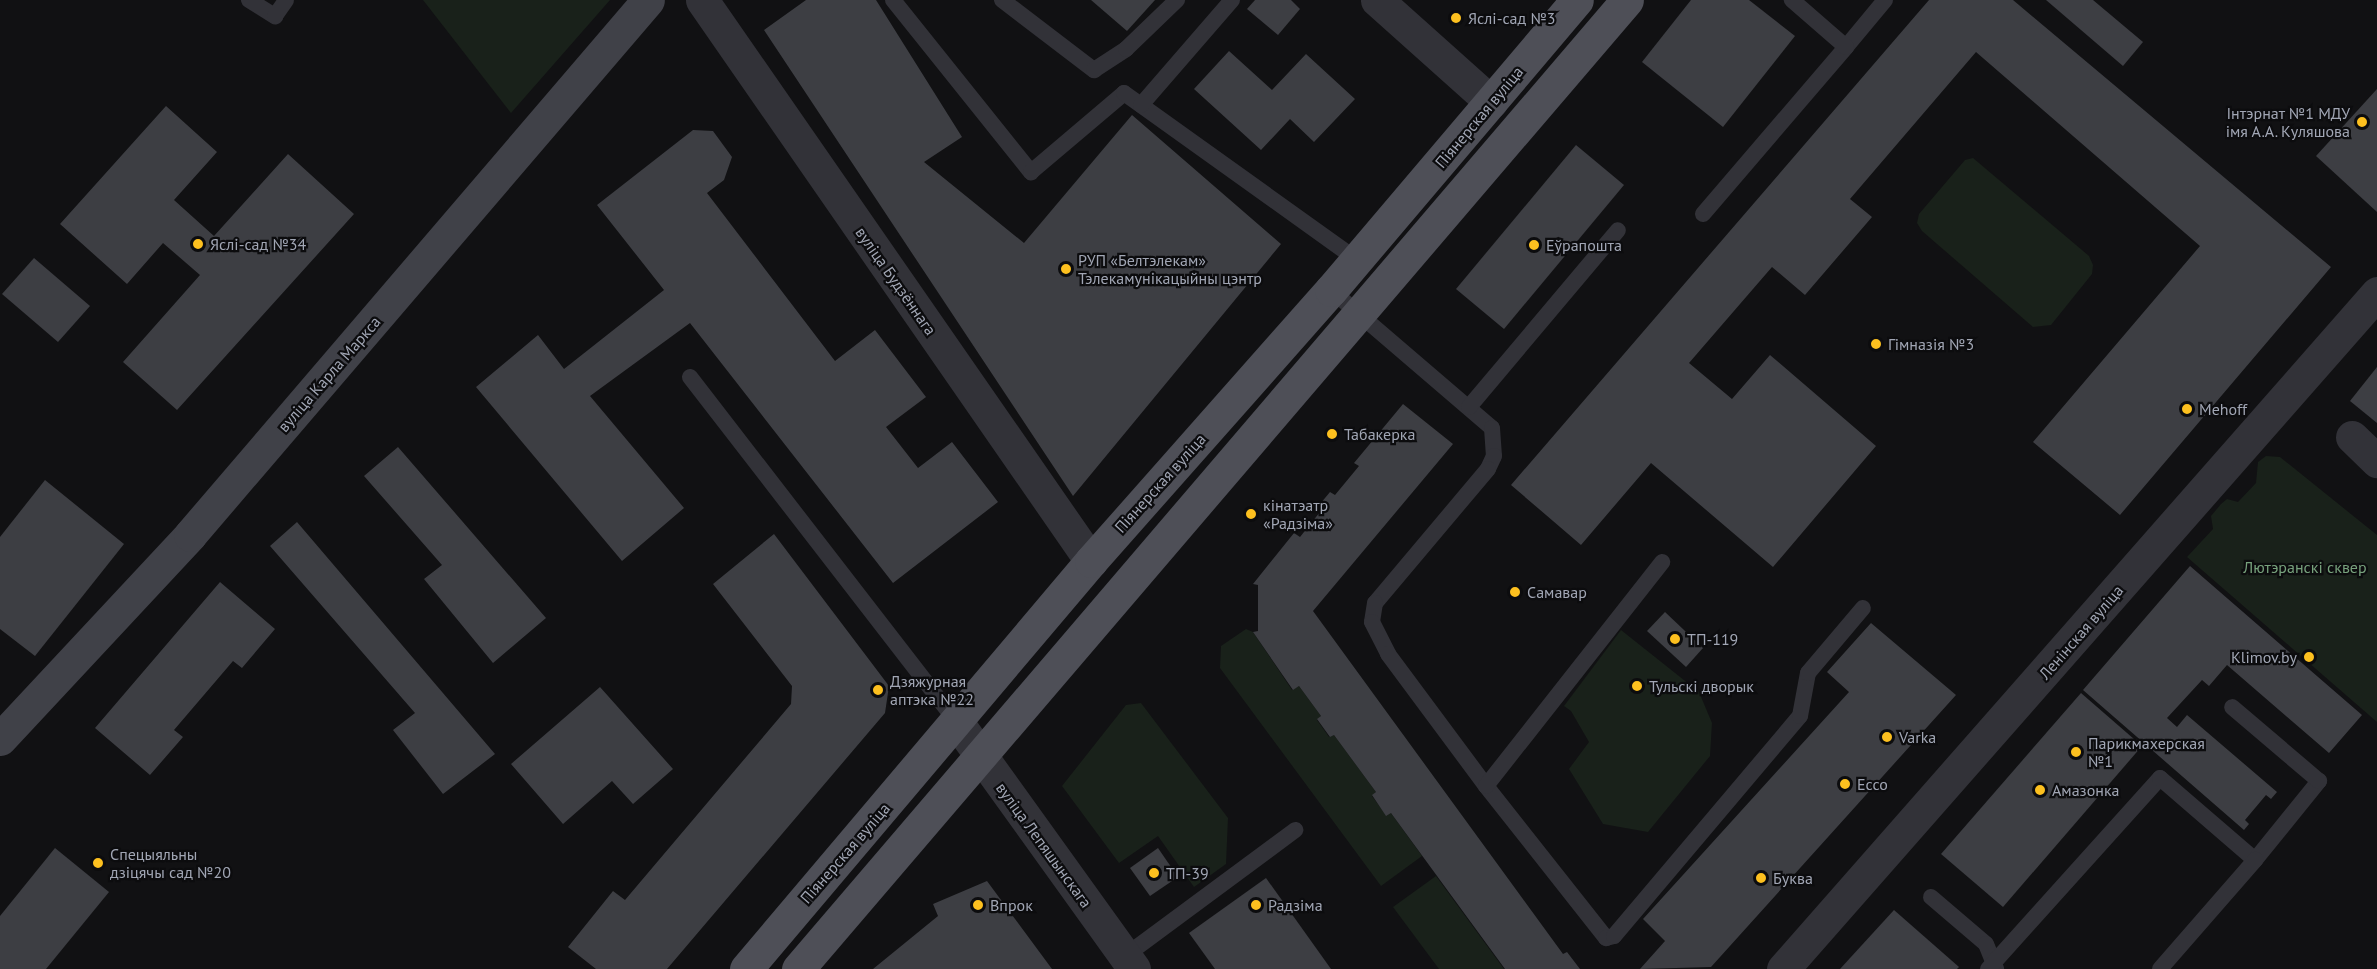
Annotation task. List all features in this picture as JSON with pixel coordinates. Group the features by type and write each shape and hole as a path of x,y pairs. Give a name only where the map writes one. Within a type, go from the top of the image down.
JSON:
{"main road":[{"name":"вуліца Карла Маркса","path":"0,739 190,535 648,0"},
{"name":"Піянерская вуліца","path":"746,969 1091,561 1357,260 1577,0"},
{"path":"798,969 1360,315 1627,0"}],"street":[{"name":"вуліца Будзённага","path":"702,0 1091,561"},
{"path":"1377,0 1491,102"},
{"name":"Ленінская вуліца","path":"1783,969 2377,293"},
{"path":"2352,437 2377,461"},
{"name":"вуліца Лепяшынскага","path":"956,721 1129,962"}],"lane":[{"path":"249,0 275,16 286,0"},
{"path":"893,0 1031,171 1124,93 1357,260"},
{"path":"1002,0 1094,70 1126,49 1177,0"},
{"path":"1141,105 1232,0"},
{"path":"1792,0 1846,47"},
{"path":"1703,214 1885,0"},
{"path":"1469,407 1618,230"},
{"path":"1331,290 1492,428 1494,456 1371,613 1388,654 1486,786 1598,931 1606,938 1614,936 1800,716 1808,673 1863,608"},
{"path":"690,377 956,721"},
{"path":"1486,786 1662,562"},
{"path":"2160,969 2255,860 2319,781 2232,707"},
{"path":"1992,968 2160,778 2255,860"},
{"path":"1129,962 1295,830"},
{"path":"1931,897 1986,944 1992,968"}],"green space":[{"path":"423,0 610,0 511,113"},
{"path":"1973,158 2089,256 2093,265 2092,274 2051,325 2033,327 1922,231 1917,223 1919,214 1965,160"},
{"name":"Лютэранскі сквер","path":"2266,456 2280,457 2377,535 2377,722 2187,557 2213,529 2211,516 2221,504 2227,499 2238,502 2256,483 2258,462"},
{"path":"1246,629 1253,632 1292,690 1299,686 1321,716 1317,720 1329,737 1334,735 1376,792 1372,796 1386,815 1391,813 1422,856 1381,886 1220,668 1221,646"},
{"path":"1621,630 1699,692 1712,723 1710,756 1648,832 1603,824 1569,769 1589,742 1571,711 1564,706"},
{"path":"1141,703 1228,818 1226,864 1194,887 1158,836 1119,863 1062,786 1126,705"},
{"path":"1436,876 1504,969 1439,969 1393,907"}],"building":[{"path":"806,0 876,0 962,137 924,162 1024,243 1132,115 1281,244 1073,496 764,30"},
{"path":"1091,0 1155,0 1127,31"},
{"path":"1255,0 1291,0 1300,9 1278,35 1247,9"},
{"path":"1691,0 1749,0 1795,36 1723,127 1642,62"},
{"path":"1929,0 2013,0 2331,267 2120,515 2033,442 2200,246 1976,52 1850,199 1872,217 1805,295 1772,267 1689,363 1732,399 1770,355 1876,446 1773,567 1651,463 1581,545 1511,485"},
{"path":"2046,0 2093,0 2143,42 2123,66"},
{"path":"1229,51 1272,90 1306,54 1355,99 1314,142 1290,119 1261,150 1194,89"},
{"name":"Інтэрнат №1 МДУ імя А.А. Куляшова","path":"2377,89 2377,212 2316,156"},
{"path":"166,106 217,152 174,200 214,236 288,154 354,214 177,410 123,362 200,275 163,243 127,284 60,224"},
{"path":"693,130 713,131 732,157 724,180 707,193 835,361 875,330 926,397 886,427 918,468 952,442 998,502 893,583 690,323 590,396 684,508 622,561 476,387 538,335 564,369 664,290 597,205"},
{"path":"1576,145 1624,185 1504,329 1456,289"},
{"path":"34,258 90,306 58,342 2,294"},
{"path":"2377,367 2377,423 2350,401"},
{"path":"1403,404 1453,444 1313,611 1563,954 1567,952 1580,969 1505,969 1391,813 1386,816 1372,795 1376,792 1334,735 1330,737 1317,719 1321,716 1299,686 1293,690 1253,632 1258,631 1258,585 1253,584 1294,533 1300,537 1324,507 1320,504 1330,492 1335,495 1359,466 1354,463"},
{"path":"398,447 546,618 493,663 424,579 442,565 364,476"},
{"path":"45,480 124,544 35,656 0,629 0,537"},
{"path":"297,522 495,754 443,794 393,730 415,713 270,546"},
{"path":"774,534 889,686 885,713 667,969 596,969 568,947 613,891 625,900 791,704 792,686 713,584"},
{"path":"2190,566 2362,715 2329,753 2227,665 2209,686 2202,680 2167,718 2177,727 2187,715 2277,792 2271,799 2266,795 2245,820 2249,824 2244,830 2083,690"},
{"path":"220,582 275,629 242,668 233,661 174,730 183,737 150,775 95,728"},
{"name":"ТП-119","path":"1665,612 1703,648 1686,667 1647,631"},
{"path":"1871,623 1956,695 1711,967 1640,969 1665,941 1643,919 1849,692 1827,672"},
{"path":"600,687 673,769 633,804 612,781 563,824 511,764"},
{"path":"2081,693 2142,746 2003,907 1941,854"},
{"path":"55,848 109,892 46,969 0,969 0,916"},
{"name":"ТП-39","path":"1158,848 1178,877 1150,896 1130,868"},
{"name":"Радзіма","path":"1266,878 1331,969 1215,969 1189,933"},
{"path":"987,881 1052,969 873,969 938,916 933,904"},
{"path":"1894,910 1959,967 1957,969 1840,969"}],"place":[{"name":"Яслі-сад №3","path":"1456,18"},
{"name":"Інтэрнат №1 МДУ імя А.А. Куляшова","path":"2362,122"},
{"name":"Яслі-сад №34","path":"198,244"},
{"name":"Еўрапошта","path":"1534,245"},
{"name":"РУП «Белтэлекам» Тэлекамунікацыйны цэнтр","path":"1066,269"},
{"name":"Гімназія №3","path":"1876,344"},
{"name":"Mehoff","path":"2187,409"},
{"name":"Табакерка","path":"1332,434"},
{"name":"кінатэатр «Радзіма»","path":"1251,514"},
{"name":"Самавар","path":"1515,592"},
{"name":"ТП-119","path":"1675,639"},
{"name":"Klimov.by","path":"2309,657"},
{"name":"Тульскі дворык","path":"1637,686"},
{"name":"Дзяжурная аптэка №22","path":"878,690"},
{"name":"Varka","path":"1887,737"},
{"name":"Парикмахерская №1","path":"2076,752"},
{"name":"Ecco","path":"1845,784"},
{"name":"Амазонка","path":"2040,790"},
{"name":"Спецыяльны дзіцячы сад №20","path":"98,863"},
{"name":"ТП-39","path":"1154,873"},
{"name":"Буква","path":"1761,878"},
{"name":"Впрок","path":"978,905"},
{"name":"Радзіма","path":"1256,905"}]}
